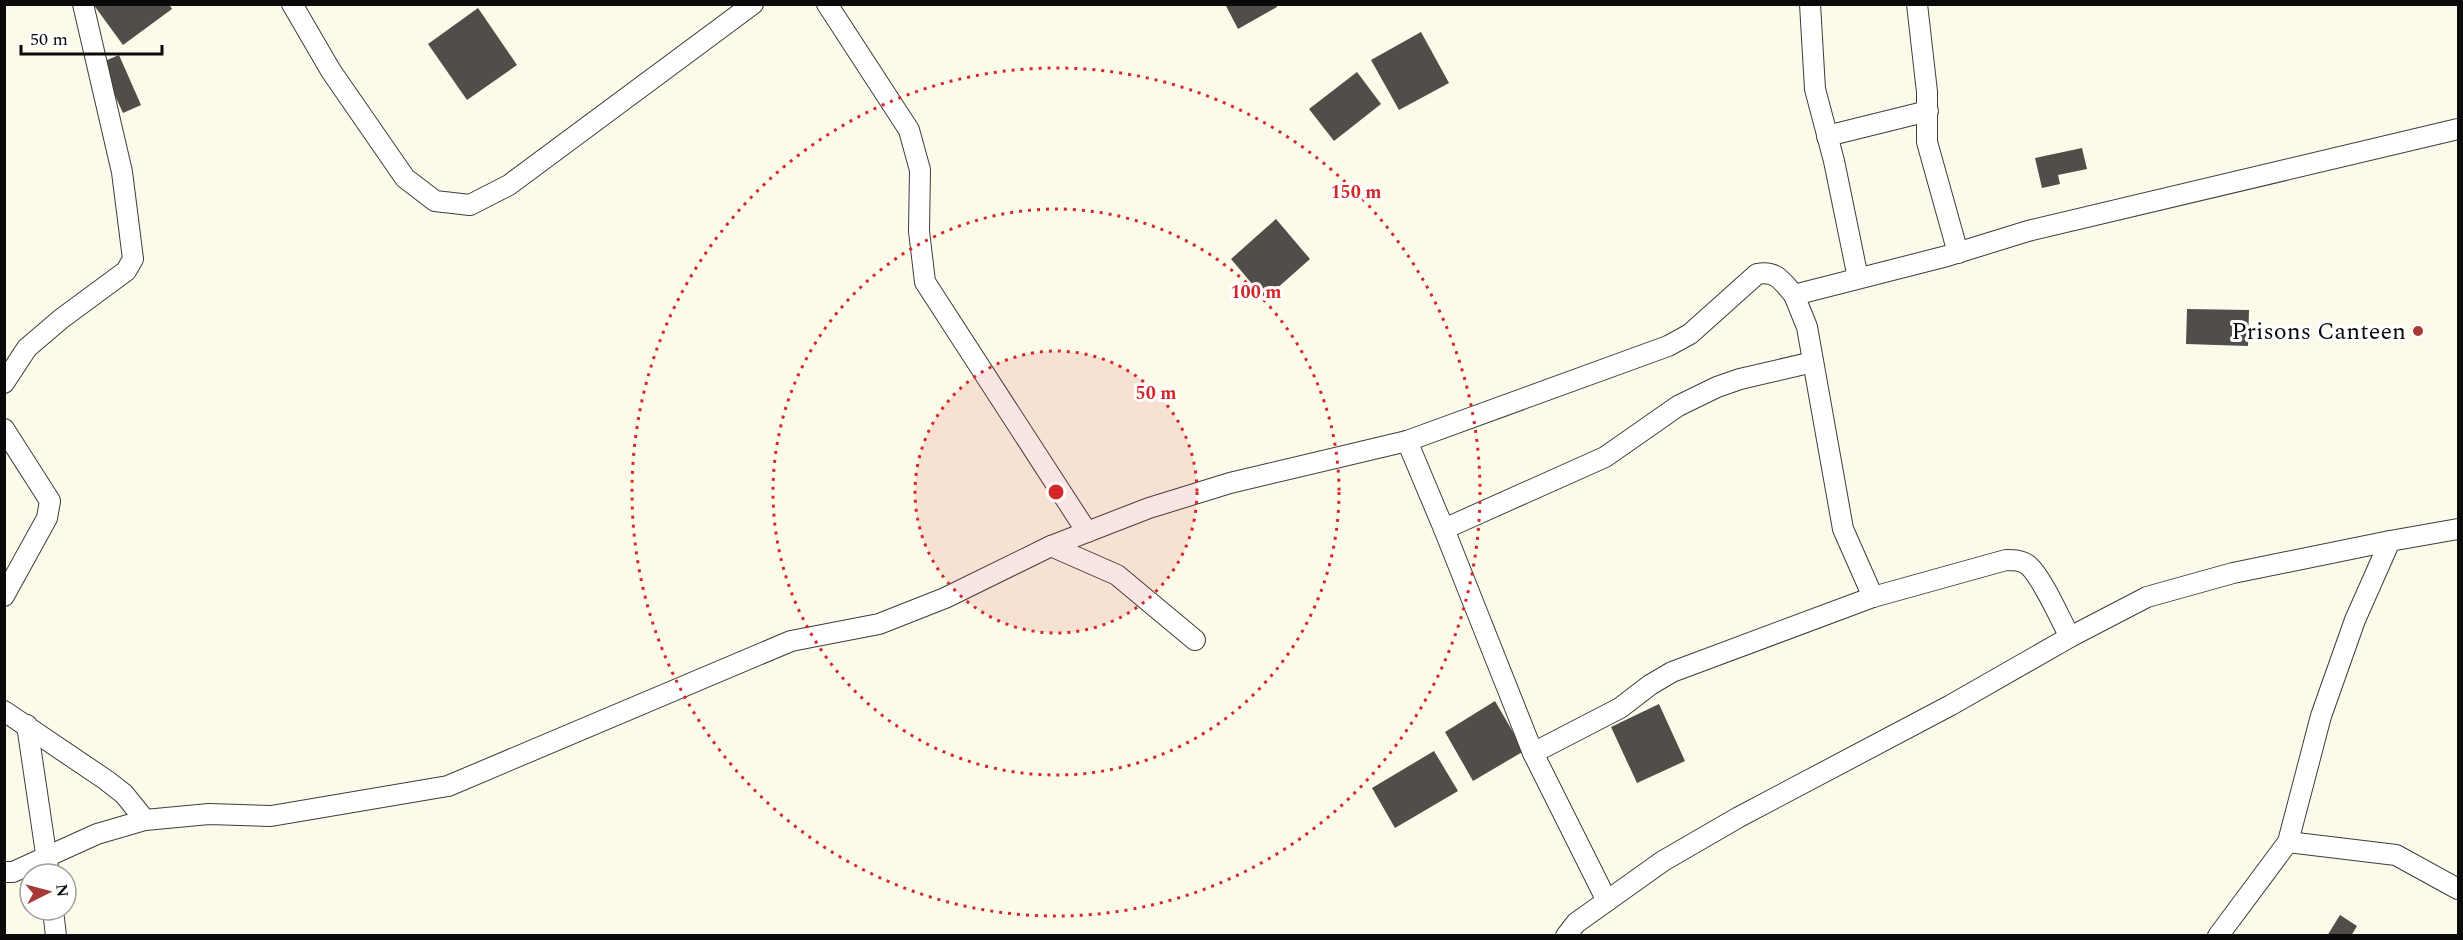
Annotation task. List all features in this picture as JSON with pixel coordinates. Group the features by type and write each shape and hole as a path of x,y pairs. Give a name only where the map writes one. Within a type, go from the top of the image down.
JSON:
{"street":[{"path":"4,383 27,348 61,319 126,271 133,259 122,172 83,4"},
{"path":"292,4 332,71 405,178 435,201 470,205 509,185 753,4"},
{"path":"827,4 909,130 920,170 919,231 925,282 1087,532"},
{"path":"1810,4 1815,89 1858,278"},
{"path":"1917,4 1928,111 1927,142 1958,253"},
{"path":"1827,136 1928,111"},
{"path":"1794,295 1958,253 2028,231 2458,129"},
{"path":"53,862 97,834 145,820 209,814 271,816 448,786 791,641 879,624 945,598 1051,546 1149,508 1230,483 1407,441 1668,346 1690,334 1757,274 1767,272 1776,274 1794,295 1807,327 1843,530 1873,597"},
{"path":"1444,530 1605,457 1678,406 1717,387 1740,379 1813,362"},
{"path":"4,429 50,501 47,518 4,596"},
{"path":"1407,441 1533,753 1607,901"},
{"path":"1566,936 1576,923 1663,861 1739,817 1951,705 2070,637 2147,597 2233,573 2458,529"},
{"path":"2218,936 2288,842 2321,716 2355,620 2390,541"},
{"path":"1051,546 1117,575 1195,640"},
{"path":"1533,753 1620,708 1650,685 1672,672 1873,597 2006,560 2017,560 2028,565 2070,637"},
{"path":"4,711 106,780 123,794 145,820"},
{"path":"27,725 48,862"},
{"path":"2288,842 2396,855 2458,889"}],"building":[{"path":"93,4 169,4 172,9 123,45"},
{"path":"1225,4 1276,4 1277,7 1238,29"},
{"path":"478,8 517,65 467,100 428,44"},
{"path":"1421,32 1449,83 1399,110 1371,60"},
{"path":"119,55 141,105 123,113 100,63"},
{"path":"1357,72 1381,104 1334,141 1309,109"},
{"path":"2082,148 2087,169 2058,175 2060,184 2042,188 2035,158"},
{"path":"1276,219 1310,259 1265,299 1231,259"},
{"path":"2187,309 2249,310 2248,346 2186,344"},
{"path":"1495,701 1524,751 1473,781 1445,732"},
{"path":"1659,704 1685,761 1637,783 1611,727"},
{"path":"1434,751 1458,791 1395,828 1372,788"},
{"path":"2340,915 2357,926 2351,936 2327,936"}],"place":[{"name":"Prisons Canteen","path":"2418,331"}]}
